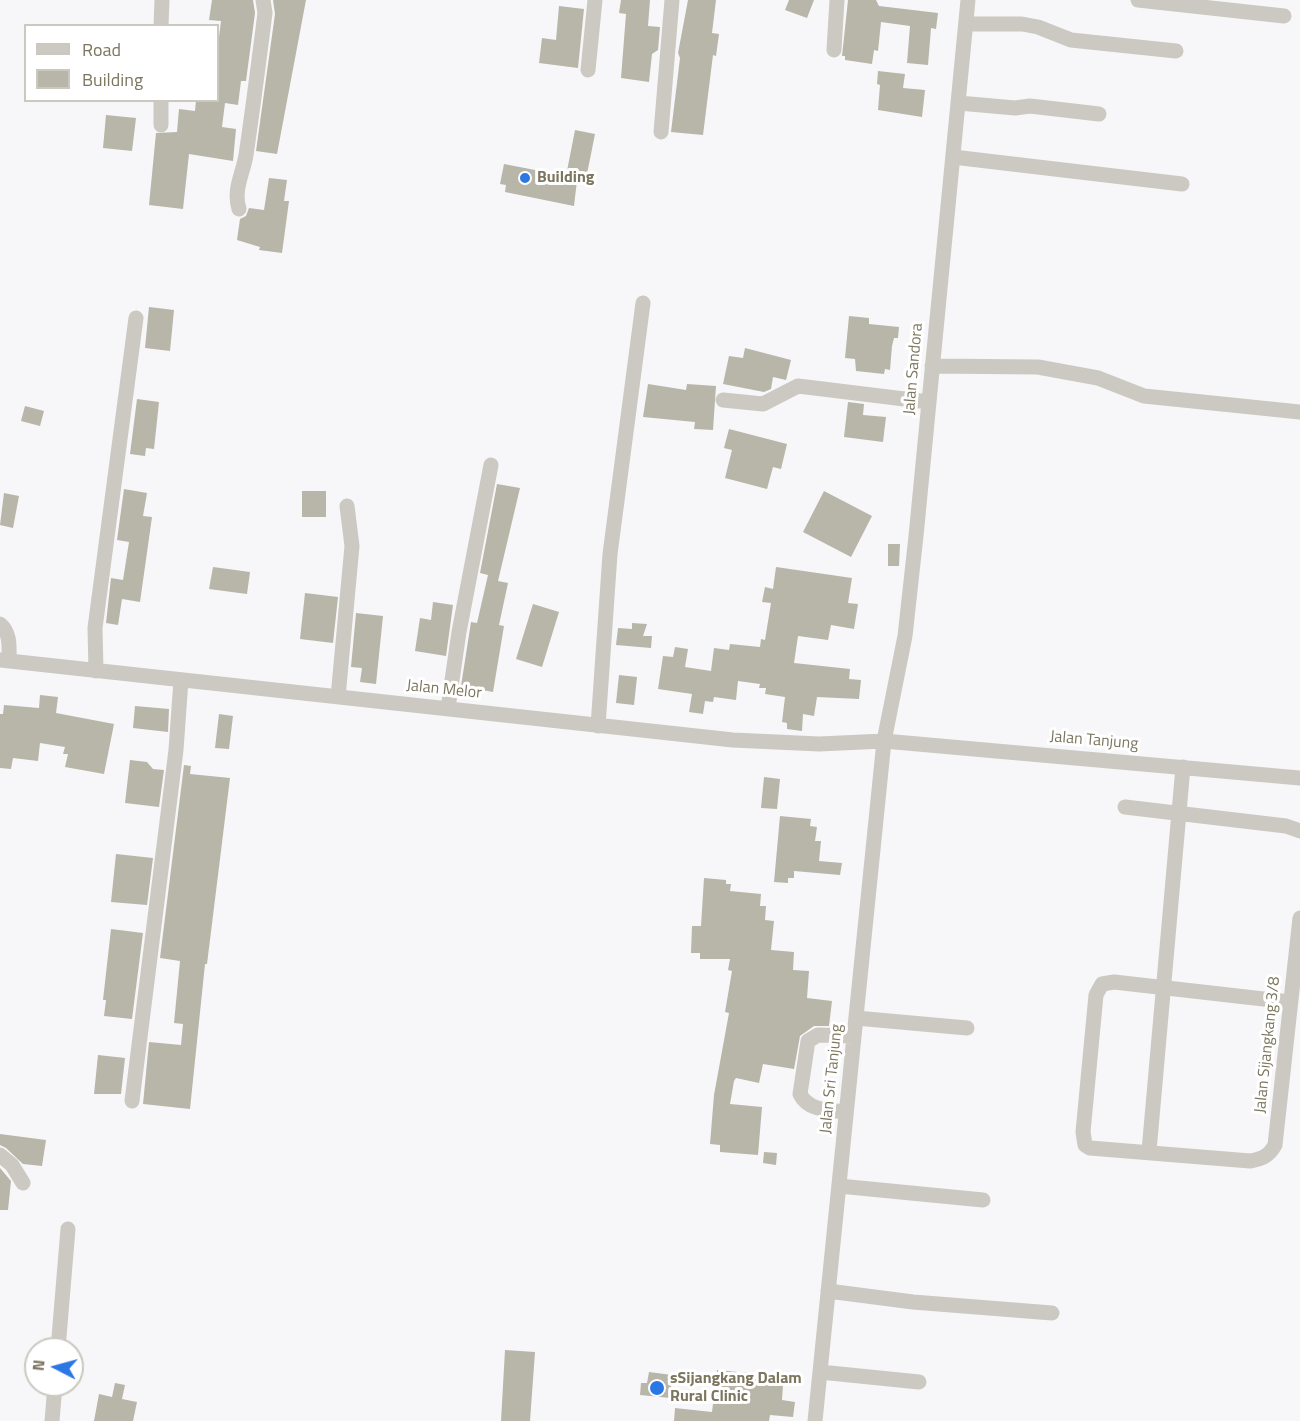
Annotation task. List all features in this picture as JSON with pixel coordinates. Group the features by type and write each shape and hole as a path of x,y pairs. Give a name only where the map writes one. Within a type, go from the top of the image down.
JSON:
{"street":[{"path":"161,24 162,0"},
{"path":"239,209 236,188 244,164 253,107 265,13 263,0"},
{"path":"588,70 595,0"},
{"path":"661,132 672,0"},
{"path":"834,50 837,0"},
{"name":"Jalan Sandora","path":"884,741 904,636 929,402 937,365 958,157 959,103 971,25 968,0"},
{"path":"1138,0 1284,16"},
{"path":"971,25 1022,24 1038,27 1071,40 1176,51"},
{"path":"161,102 161,125"},
{"path":"959,103 1015,108 1030,106 1099,114"},
{"path":"958,157 1182,184"},
{"path":"598,726 610,554 643,303"},
{"path":"96,671 95,628 136,318"},
{"path":"937,365 1038,367 1098,378 1144,396 1300,412"},
{"path":"723,400 763,404 798,386 929,402"},
{"path":"448,708 459,632 491,465"},
{"path":"338,697 352,546 347,506"},
{"path":"0,624 5,627 9,639 4,661"},
{"name":"Jalan Melor","path":"4,661 598,726 779,743 884,741"},
{"path":"132,1101 176,750 181,680"},
{"name":"Jalan Tanjung","path":"884,741 1183,771 1300,778"},
{"name":"Jalan Sri Tanjung","path":"815,1421 854,1036 868,1019 884,741"},
{"path":"1183,771 1165,988 1149,1151 1090,1148 1083,1139 1096,995 1106,982 1165,988 1290,1002"},
{"path":"1125,807 1180,807 1286,826 1300,831"},
{"name":"Jalan Sijangkang 3/8","path":"1149,1151 1250,1161 1261,1160 1275,1145 1300,918"},
{"path":"868,1019 967,1028"},
{"path":"846,1112 813,1107 803,1100 800,1094 808,1041 818,1035 854,1036"},
{"path":"0,1155 12,1165 23,1183"},
{"path":"839,1186 983,1200"},
{"path":"59,1337 68,1229"},
{"path":"828,1291 913,1302 1052,1313"},
{"path":"820,1372 919,1382"},
{"path":"52,1421 54,1397"}],"building":[{"path":"212,0 253,0 255,13 246,81 241,81 238,105 225,103 222,127 236,129 233,161 189,154 183,209 149,205 156,133 177,132 179,109 195,111 196,102 219,102 221,21 209,20"},
{"path":"273,0 306,0 277,154 256,151 275,14"},
{"path":"621,0 650,0 648,26 660,27 658,50 652,54 649,82 621,78 626,14 619,13"},
{"path":"688,0 716,0 712,33 719,34 716,56 713,55 703,135 671,132 680,58 678,53"},
{"path":"789,0 814,0 807,18 785,10"},
{"path":"848,0 876,0 879,6 938,13 936,29 931,28 928,65 907,63 910,26 881,22 878,51 874,50 872,64 845,60 845,56 842,56"},
{"path":"559,6 584,9 578,68 539,63 542,38 556,40"},
{"path":"878,71 905,74 903,88 925,90 922,117 878,110 880,85 877,84"},
{"path":"106,115 136,118 132,151 103,148"},
{"path":"575,130 595,134 587,174 578,172 574,206 505,192 506,185 500,184 504,164 566,176"},
{"path":"269,178 287,180 284,201 289,201 282,253 259,250 260,247 237,240 240,219 246,216 249,208 264,210"},
{"path":"149,307 174,310 170,351 145,348"},
{"path":"849,316 869,318 869,324 899,327 898,338 894,338 892,346 890,370 885,369 884,374 856,371 855,359 845,358"},
{"path":"745,348 791,360 786,380 773,377 771,389 764,392 723,384 729,356 743,358"},
{"path":"648,384 686,390 687,384 716,386 713,430 694,429 695,422 643,417"},
{"path":"137,399 159,402 154,449 146,448 145,456 130,454"},
{"path":"848,402 864,404 863,415 886,417 883,442 844,437"},
{"path":"25,406 44,411 40,426 21,421"},
{"path":"729,429 787,444 781,469 773,467 767,489 725,478 732,450 724,448"},
{"path":"497,484 520,488 498,581 508,583 499,625 504,626 493,692 461,686 471,622 477,623 488,575 480,573"},
{"path":"124,489 147,493 143,516 152,517 140,602 122,599 118,625 106,623 111,578 123,580 129,542 117,540"},
{"path":"302,491 326,491 326,517 302,517"},
{"path":"824,491 872,516 851,557 803,532"},
{"path":"4,493 19,496 13,528 0,525"},
{"path":"888,544 900,544 899,566 888,566"},
{"path":"213,567 250,572 247,594 209,589"},
{"path":"776,567 852,578 848,603 858,604 854,629 831,625 828,640 798,636 794,663 850,669 849,679 861,680 859,699 817,697 814,716 803,714 802,731 787,729 787,723 782,722 785,697 765,694 766,688 759,688 760,684 738,681 736,700 714,697 713,702 705,701 703,714 689,712 692,694 658,689 663,656 673,657 675,647 688,649 685,667 711,671 714,648 729,650 730,644 760,647 761,639 765,640 771,603 762,602 765,587 773,589"},
{"path":"305,593 338,597 333,643 300,639"},
{"path":"433,602 453,605 446,656 415,651 420,618 431,620"},
{"path":"533,604 559,612 542,667 516,659"},
{"path":"356,613 383,616 376,684 360,682 362,668 351,667"},
{"path":"632,623 647,624 643,636 652,636 651,648 616,645 618,628 632,629"},
{"path":"619,675 637,677 634,705 616,703"},
{"path":"40,695 58,697 56,713 114,724 104,774 65,767 68,754 63,754 65,747 40,743 38,761 13,758 11,769 0,768 0,714 3,714 4,705 39,708"},
{"path":"135,706 169,709 168,732 133,728"},
{"path":"219,714 233,716 229,749 215,748"},
{"path":"130,760 147,762 153,769 164,770 159,807 125,803"},
{"path":"184,765 191,766 190,774 230,778 207,964 205,964 190,1109 143,1104 149,1042 181,1045 183,1024 174,1023 180,961 160,958"},
{"path":"764,777 780,779 777,809 761,808"},
{"path":"780,816 811,819 810,826 817,827 815,841 821,841 819,861 842,863 840,875 794,871 794,878 788,878 788,883 774,882"},
{"path":"116,854 153,858 147,905 111,902"},
{"path":"704,878 726,880 726,884 731,884 730,891 761,894 760,906 766,906 765,920 774,921 771,950 794,952 793,970 809,971 807,998 832,1001 829,1026 814,1026 800,1036 794,1069 763,1064 759,1083 736,1078 734,1081 730,1104 762,1107 758,1155 720,1152 720,1145 710,1144 714,1095 729,1013 725,1012 732,971 728,970 730,959 700,959 700,953 691,953 692,926 701,926"},
{"path":"111,929 143,933 132,1019 104,1016 106,1000 103,1000"},
{"path":"98,1055 125,1058 121,1094 94,1094"},
{"path":"0,1134 46,1140 42,1166 23,1164 0,1145"},
{"path":"764,1152 777,1153 776,1165 763,1163"},
{"path":"0,1168 11,1181 8,1210 0,1210"},
{"path":"505,1350 535,1352 530,1421 501,1421"},
{"path":"717,1370 779,1376 778,1384 783,1385 782,1400 795,1402 793,1417 770,1415 769,1421 674,1421 675,1408 712,1412"},
{"path":"649,1372 672,1375 670,1398 640,1395 641,1383 647,1383"},
{"path":"115,1383 125,1385 122,1399 137,1402 133,1421 94,1421 99,1394 112,1397"}],"place":[{"name":"Building","path":"525,178"},
{"name":"sSijangkang Dalam Rural Clinic","path":"657,1388"}]}
